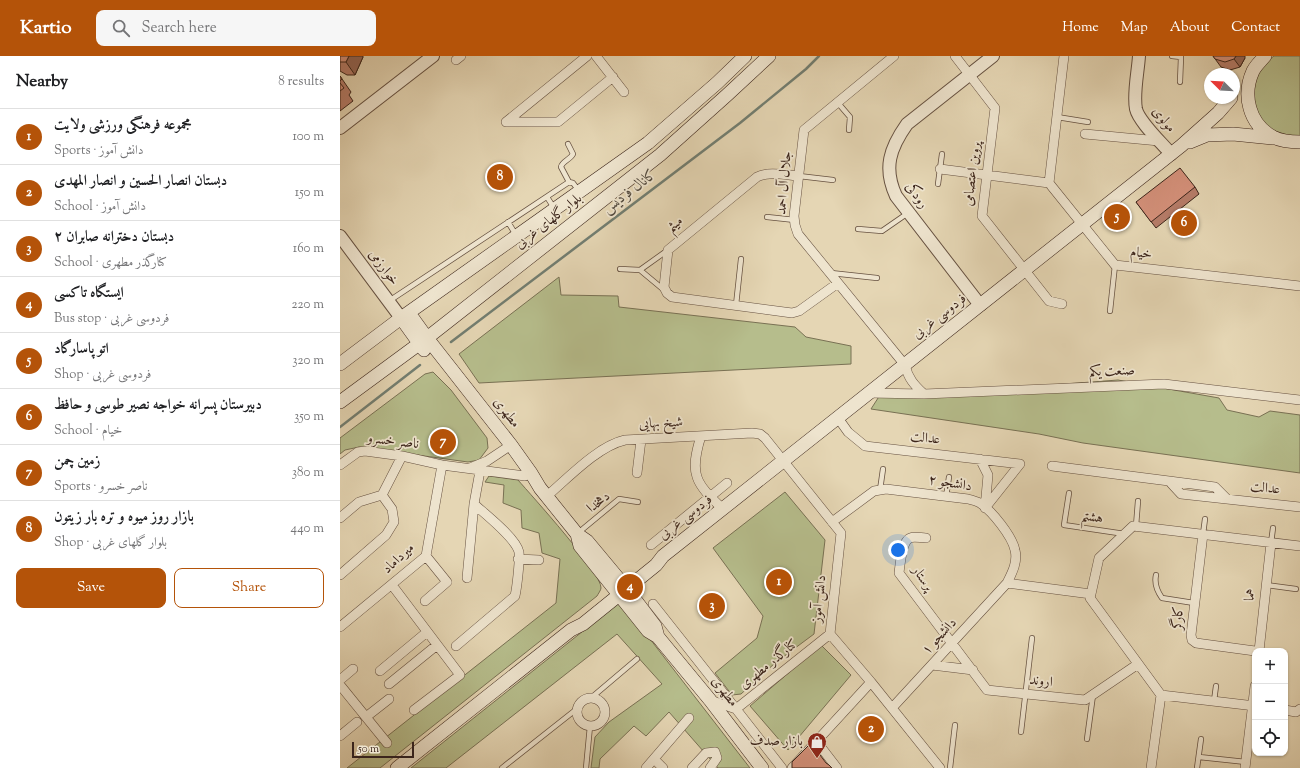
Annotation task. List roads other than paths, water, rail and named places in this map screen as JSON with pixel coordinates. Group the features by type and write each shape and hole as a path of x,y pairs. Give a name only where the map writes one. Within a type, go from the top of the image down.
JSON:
{"main road":[{"name":"بلوار گلهای غربی","path":"340,363 405,315 648,143 717,83 745,56"},
{"name":"بلوار گلهای غربی","path":"340,402 423,341 660,155 769,56"},
{"path":"1240,87 1265,56"},
{"path":"1254,70 1249,85 1247,98 1249,110 1255,122 1274,138"},
{"name":"فردوسی غربی","path":"397,768 571,630 583,624 621,589 656,565 664,556 1176,150 1218,113 1226,104"},
{"path":"1176,150 1207,135 1234,134 1297,142"},
{"name":"مطهری","path":"405,315 423,341 442,357 528,474 577,534 588,541 621,589 655,626 658,637 710,700 762,768"},
{"path":"442,357 438,341 443,325"},
{"path":"423,341 508,447"}],"street":[{"path":"340,128 433,56"},
{"path":"587,56 506,122 558,122 613,77"},
{"path":"596,56 624,92"},
{"name":"جلال آل احمد","path":"894,56 804,130 795,220 798,234 904,365"},
{"path":"955,56 970,75"},
{"name":"رودکی","path":"980,305 896,196 889,175 893,148 907,124 993,56"},
{"path":"940,169 1049,183 1064,56"},
{"name":"مولوی","path":"1139,56 1135,101 1136,111 1159,141 1176,150"},
{"name":"پروین اعتصامی","path":"970,75 995,108 982,216 1049,301 1062,304"},
{"path":"1085,134 1159,141"},
{"name":"میثم","path":"667,293 664,287 668,250 762,174 799,176"},
{"name":"خیام","path":"1049,183 1115,265 1300,286"},
{"name":"خوارزمی","path":"340,236 389,302 405,315"},
{"path":"667,293 672,297 792,312 799,311 838,283"},
{"path":"904,365 914,386 924,394"},
{"name":"صنعت یکم","path":"869,393 924,394 1164,384 1300,400"},
{"name":"عدالت","path":"838,418 848,432 865,446 1020,464 985,508"},
{"name":"شیخ بهایی","path":"543,492 602,450 615,443 752,433 760,434 770,443 784,461"},
{"path":"701,436 696,452 695,473 699,483 709,496 723,509"},
{"path":"637,473 641,440"},
{"path":"469,469 484,463 508,447"},
{"name":"ناصر خسرو","path":"340,465 358,452 365,451 402,456 442,465 480,471 528,474"},
{"path":"340,518 359,502 382,495 402,456"},
{"path":"980,459 988,475 985,508"},
{"name":"دانش آموز","path":"784,461 841,533 830,634 871,682 940,768"},
{"name":"میرداماد","path":"340,627 426,556 442,465"},
{"name":"عدالت","path":"1052,466 1170,481 1181,494 1300,507"},
{"path":"467,578 474,504 480,471"},
{"path":"651,545 709,496 727,483"},
{"name":"دانشجو ۲","path":"880,490 886,489 968,499 979,502 1012,539 1016,552 1014,566 1007,583"},
{"path":"832,522 874,491 880,490"},
{"path":"340,575 386,535 394,522 392,509 382,495"},
{"path":"456,646 515,596 519,552 511,538 474,504"},
{"path":"1151,768 1160,695 1090,598 1099,558 1133,526 1300,546"},
{"name":"کارگر","path":"1202,534 1194,603 1191,635 1192,640 1196,643 1252,651"},
{"name":"پرستار","path":"926,538 911,537 906,540 899,573 953,643"},
{"name":"هما","path":"1259,648 1271,543"},
{"path":"425,601 447,582 426,556"},
{"path":"518,559 540,560"},
{"path":"1007,583 1091,594"},
{"name":"دانشجو ۱","path":"892,708 1007,583"},
{"path":"392,585 460,675 414,710"},
{"name":"کنارگذر مطهری","path":"653,604 736,709 830,634"},
{"path":"380,671 427,632"},
{"name":"اروند","path":"953,643 987,690 1085,700 1138,664"},
{"path":"389,684 437,645"},
{"path":"932,665 972,670"},
{"path":"340,680 353,669"},
{"path":"792,768 871,682"},
{"path":"340,685 387,743"},
{"path":"1160,695 1252,706"},
{"path":"591,698 601,701 606,710 600,724 590,726 579,720 578,708 583,701 591,698"},
{"path":"366,717 389,699"},
{"path":"710,700 736,709 782,768"},
{"path":"1288,710 1299,711"},
{"path":"646,768 689,718"},
{"path":"1246,765 1252,720"},
{"path":"340,736 357,722"},
{"path":"817,742 837,768"},
{"path":"692,768 706,754 715,752 717,758 710,768"},
{"path":"654,759 663,768"}],"lane":[{"path":"1172,56 1181,57 1180,82"},
{"path":"838,103 850,117 849,130"},
{"path":"1057,117 1088,122"},
{"path":"568,144 573,154 561,165 560,168 569,182 574,183 580,192"},
{"path":"938,184 942,154"},
{"path":"799,176 833,180"},
{"path":"389,302 569,182"},
{"path":"547,197 555,210"},
{"path":"858,229 882,231 909,212"},
{"path":"767,217 795,220"},
{"path":"508,222 517,236"},
{"path":"640,270 668,250"},
{"path":"736,305 741,259"},
{"path":"1110,311 1115,265"},
{"path":"620,269 640,270 667,293"},
{"path":"830,273 877,278"},
{"path":"880,490 883,469"},
{"path":"946,497 949,477"},
{"name":"هشتم","path":"1069,494 1064,525 1125,534"},
{"name":"دهخدا","path":"577,534 619,499 638,502"},
{"path":"1136,526 1138,501"},
{"path":"1202,534 1205,519"},
{"path":"1271,543 1273,528"},
{"path":"1156,575 1156,587 1162,598 1194,603"},
{"path":"1266,585 1296,589"},
{"path":"1021,732 1032,638"},
{"path":"591,698 637,659"},
{"path":"1214,701 1216,686"},
{"path":"1087,739 1093,695"},
{"path":"502,768 578,708"},
{"path":"950,768 955,725"},
{"path":"586,768 590,726"},
{"path":"1197,768 1201,739"},
{"path":"1199,757 1246,765"}],"waterway":[{"name":"کانال فردیس","path":"451,342 740,123 806,69 819,56"},
{"name":"کانال فردیس","path":"340,427 420,365"}],"place":[{"name":"بازار روز میوه و تره بار زیتون","path":"500,177"},
{"name":"اتو پاسارگاد","path":"1117,217"},
{"name":"دبیرستان پسرانه خواجه نصیر طوسی و حافظ","path":"1184,223"},
{"name":"زمین چمن","path":"443,442"},
{"name":"مجموعه فرهنگی ورزشی ولایت","path":"779,582"},
{"name":"ایستگاه تاکسی","path":"630,587"},
{"name":"دبستان دخترانه صابران ۲","path":"712,606"},
{"name":"دبستان انصار الحسین و انصار المهدی","path":"871,729"},
{"name":"بازار صدف","path":"817,759"}]}
